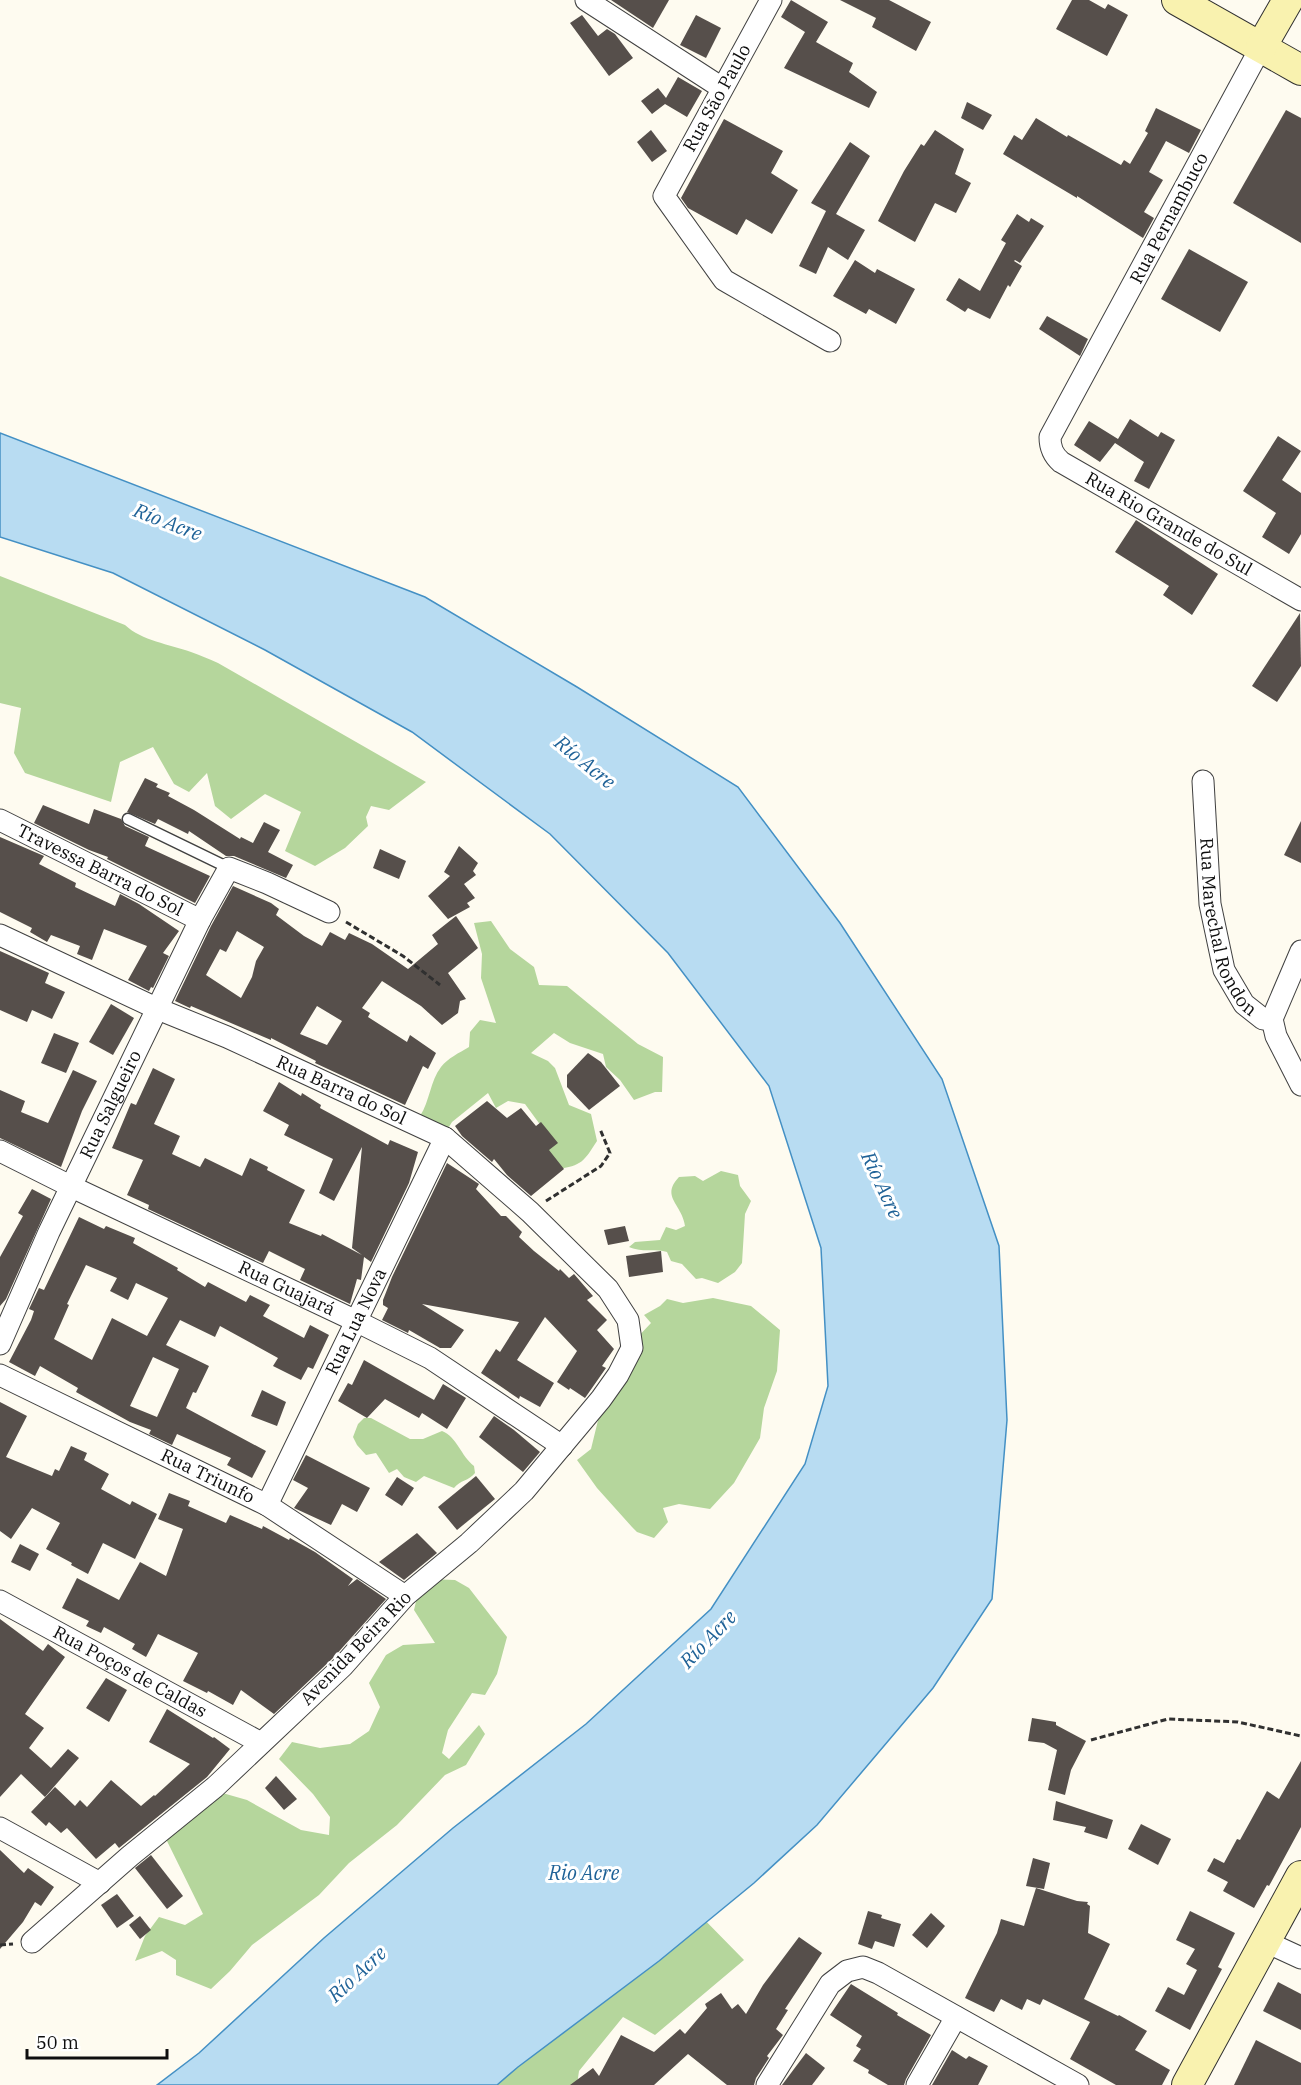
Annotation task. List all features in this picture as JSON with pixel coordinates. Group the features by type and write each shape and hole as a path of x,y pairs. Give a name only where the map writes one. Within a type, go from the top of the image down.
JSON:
{"main road":[{"path":"1178,0 1301,70"},
{"name":"Rua Pernambuco","path":"1262,47 1288,0"},
{"path":"1187,2085 1301,1876"}],"street":[{"path":"586,0 723,88"},
{"name":"Rua São Paulo","path":"771,0 664,196 724,280 830,341"},
{"name":"Rua Pernambuco","path":"1050,437 1262,47"},
{"name":"Rua Rio Grande do Sul","path":"1050,437 1050,446 1054,456 1062,462 1301,600"},
{"name":"Rua Marechal Rondon","path":"1203,781 1210,904 1224,970 1244,1004 1263,1019 1272,1019 1276,1036 1301,1085"},
{"name":"Travessa Barra do Sol","path":"0,820 200,920"},
{"path":"230,868 329,912"},
{"name":"Rua Salgueiro","path":"0,1344 30,1271 200,920 230,868"},
{"name":"Rua Barra do Sol","path":"0,935 445,1138 530,1212 608,1289 628,1320"},
{"path":"1272,1019 1301,951"},
{"name":"Rua Lua Nova","path":"267,1504 445,1138"},
{"name":"Rua Guajará","path":"0,1151 430,1358 562,1446"},
{"name":"Avenida Beira Rio","path":"32,1942 216,1787 343,1666 405,1596 469,1543 524,1491 601,1399 623,1367 632,1348 628,1320"},
{"name":"Rua Triunfo","path":"0,1375 267,1504 405,1596"},
{"name":"Rua Poços de Caldas","path":"0,1601 261,1743"},
{"path":"0,1828 100,1883"},
{"path":"1264,1941 1301,1958"},
{"path":"767,2085 830,1984 847,1971 862,1967 878,1973 1078,2085"},
{"path":"917,2085 956,2017"}],"lane":[{"path":"129,819 230,868"}],"path":[{"path":"329,912 403,956 440,985"},
{"path":"530,1212 601,1166 610,1154 600,1129"},
{"path":"1091,1740 1168,1719 1238,1722 1301,1736"}],"green space":[{"path":"0,576 125,625 139,635 218,663 426,782 389,810 371,806 366,817 368,826 345,848 315,866 285,851 301,812 265,794 231,819 215,806 207,773 189,792 174,784 153,747 120,762 111,802 25,773 14,753 21,708 0,703"},
{"path":"491,921 510,949 534,967 539,985 567,986 638,1044 663,1057 662,1092 655,1092 634,1100 620,1080 606,1067 603,1054 570,1043 554,1033 531,1053 548,1061 555,1068 569,1105 591,1114 597,1141 582,1161 572,1166 557,1169 542,1155 544,1130 525,1104 508,1101 496,1108 488,1093 452,1122 447,1130 420,1116 434,1078 441,1067 450,1058 469,1047 470,1032 480,1020 496,1023 481,978 482,954 474,923"},
{"path":"721,1171 738,1175 740,1186 751,1201 745,1214 742,1263 735,1272 718,1283 702,1278 696,1279 682,1264 671,1261 667,1252 629,1247 635,1242 660,1240 666,1227 676,1230 685,1226 672,1195 674,1184 679,1177 695,1176 703,1181"},
{"path":"713,1298 751,1306 780,1330 777,1371 764,1408 760,1438 734,1483 710,1509 679,1504 663,1508 668,1522 654,1538 637,1532 632,1527 597,1488 577,1460 591,1449 602,1404 615,1398 612,1385 634,1341 651,1323 644,1315 667,1299 683,1303"},
{"path":"364,1418 371,1418 410,1439 423,1439 442,1431 455,1442 474,1466 475,1473 454,1488 424,1476 416,1482 404,1477 397,1469 389,1473 376,1453 366,1455 353,1437 358,1424"},
{"path":"428,1579 455,1580 469,1588 507,1637 497,1674 485,1695 472,1693 448,1730 442,1753 449,1759 479,1725 485,1734 466,1765 445,1775 397,1825 349,1863 319,1895 252,1945 211,1989 176,1975 176,1960 162,1951 135,1961 145,1936 159,1917 185,1925 203,1914 166,1839 219,1792 247,1800 301,1830 329,1835 330,1817 313,1794 279,1759 292,1742 320,1748 350,1744 369,1731 380,1707 369,1683 386,1655 403,1645 435,1643 414,1610 418,1593"},
{"path":"693,1908 744,1960 655,2035 623,2017 579,2071 577,2085 449,2085"}],"water":[{"name":"Rio Acre","path":"0,433 425,597 577,687 738,787 840,923 942,1079 999,1246 1007,1420 992,1599 933,1688 817,1825 754,1883 659,1961 497,2085 157,2085 199,2053 324,1938 453,1828 586,1724 711,1609 805,1464 828,1386 821,1248 769,1086 668,953 550,834 412,732 265,650 113,573 0,537"}],"building":[{"path":"611,0 669,0 653,28"},
{"path":"791,0 828,22 816,42 853,63 849,72 877,92 869,108 784,68 805,32 781,17"},
{"path":"840,0 889,0 931,22 916,51 872,27 876,18"},
{"path":"1072,0 1089,0 1105,9 1108,4 1128,15 1107,56 1056,29"},
{"path":"582,15 598,36 607,29 615,34 633,58 609,76 570,23"},
{"path":"696,15 721,28 706,58 680,45"},
{"path":"678,77 702,91 687,117 665,104 652,114 641,101 658,88 666,98"},
{"path":"967,102 992,115 983,130 961,118"},
{"path":"1156,108 1201,130 1189,153 1166,141 1149,172 1163,180 1144,212 1154,218 1143,238 1077,196 1077,198 1003,154 1014,135 1022,140 1036,118 1121,165 1124,160 1130,164 1148,133 1145,131"},
{"path":"1286,110 1301,118 1301,243 1233,203"},
{"path":"724,119 783,151 771,173 798,190 772,234 746,219 737,235 688,208 681,198"},
{"path":"651,130 667,151 652,162 637,142"},
{"path":"935,130 964,149 955,174 971,183 956,213 935,203 915,242 878,221 904,171 921,144 924,146"},
{"path":"850,142 870,156 836,214 865,230 848,260 828,247 816,274 799,266 826,211 811,203"},
{"path":"1017,214 1029,222 1031,218 1044,226 1020,263 1014,261 1022,266 1010,287 1008,285 990,319 968,308 965,312 946,300 959,278 980,291 1006,243 1001,240"},
{"path":"1189,249 1248,282 1220,332 1161,299"},
{"path":"855,260 875,273 877,269 915,289 896,324 869,309 866,314 833,296"},
{"path":"1047,316 1088,339 1080,356 1039,329"},
{"path":"1130,419 1158,437 1161,432 1175,440 1149,489 1134,481 1144,462 1115,443 1100,462 1074,445 1089,421 1118,439"},
{"path":"1278,436 1301,451 1282,480 1301,493 1301,534 1289,554 1262,537 1276,513 1243,491"},
{"path":"1136,520 1218,574 1192,615 1163,595 1169,586 1115,552"},
{"path":"1300,613 1301,666 1277,702 1252,686"},
{"path":"145,778 158,784 156,787 170,793 168,796 240,839 241,837 253,843 264,822 280,830 268,852 293,865 286,878 234,856 226,856 189,831 188,834 158,819 155,824 127,812"},
{"path":"43,805 89,824 94,809 121,819 125,826 149,837 145,846 210,876 195,903 107,859 108,857 34,823"},
{"path":"1301,821 1301,863 1284,855"},
{"path":"0,837 44,856 39,864 76,883 75,887 115,906 120,894 179,931 163,953 169,956 153,988 151,987 149,991 128,980 147,946 104,929 92,960 77,954 80,946 51,935 47,942 30,932 32,928 0,912"},
{"path":"459,846 478,863 473,871 476,875 464,884 475,898 467,903 470,907 448,919 428,896 450,876 444,872"},
{"path":"380,849 406,861 399,879 373,868"},
{"path":"233,886 271,903 279,909 276,915 322,946 330,932 345,940 349,933 372,944 408,969 438,944 432,935 456,916 478,948 448,973 466,999 460,1001 458,1013 442,1025 421,1006 382,981 362,1008 370,1013 368,1017 407,1042 410,1035 436,1053 428,1069 423,1066 405,1105 315,1063 316,1061 271,1038 271,1040 175,1001","holes":["237,931 264,947 241,998 206,975 220,949 226,952","317,1006 342,1021 327,1045 300,1034"]},
{"path":"0,951 49,973 45,983 65,992 52,1019 32,1010 27,1022 0,1010"},
{"path":"111,1004 134,1018 113,1055 89,1042"},
{"path":"54,1033 79,1043 66,1073 41,1063"},
{"path":"588,1053 601,1062 620,1086 589,1110 567,1087 567,1075"},
{"path":"153,1068 175,1079 154,1124 180,1136 172,1154 200,1167 205,1158 242,1176 250,1158 268,1167 267,1170 305,1190 289,1223 321,1236 322,1234 362,1255 352,1248 362,1147 334,1201 319,1193 333,1159 284,1135 289,1125 263,1111 279,1082 321,1105 320,1108 388,1145 390,1140 418,1152 409,1183 371,1262 364,1257 361,1280 357,1279 350,1304 300,1280 305,1269 269,1251 263,1263 148,1209 149,1205 127,1195 143,1160 112,1148 131,1103 136,1105"},
{"path":"73,1070 97,1081 82,1111 61,1167 0,1138 0,1090 25,1101 21,1112 48,1123"},
{"path":"487,1101 507,1118 521,1108 536,1126 541,1122 558,1143 549,1150 564,1169 531,1196 507,1175 494,1159 492,1162 462,1136 455,1126"},
{"path":"447,1163 479,1184 476,1189 501,1216 506,1216 522,1232 519,1237 534,1251 569,1278 574,1274 593,1296 587,1300 607,1320 597,1330 614,1349 602,1366 606,1368 585,1398 557,1382 577,1351 545,1317 517,1360 554,1383 540,1407 520,1396 519,1399 481,1373 496,1349 500,1352 519,1322 422,1304 464,1330 451,1348 440,1348 409,1330 408,1333 382,1320 388,1308 383,1305 383,1300 392,1277"},
{"path":"32,1189 51,1199 6,1299 0,1306 0,1257 23,1216 18,1213"},
{"path":"79,1217 104,1229 106,1226 135,1238 133,1243 178,1268 177,1270 205,1287 208,1282 246,1302 250,1295 270,1305 263,1316 304,1338 310,1325 329,1335 313,1369 308,1367 301,1380 273,1366 278,1358 220,1326 215,1337 180,1320 166,1345 209,1366 186,1408 266,1451 252,1478 227,1465 231,1458 177,1434 172,1445 149,1434 151,1430 130,1422 76,1392 78,1388 40,1366 35,1376 9,1362 31,1320 34,1311 29,1309 39,1288 44,1290","holes":["86,1265 117,1278 110,1291 128,1300 136,1283 168,1298 147,1336 112,1318 92,1360 54,1339 69,1305 67,1304","153,1357 179,1369 157,1417 130,1406"]},
{"path":"625,1226 629,1241 608,1245 604,1230"},
{"path":"661,1251 663,1272 629,1277 626,1256"},
{"path":"364,1360 434,1400 443,1384 466,1398 447,1429 422,1413 419,1418 385,1399 367,1418 338,1401 348,1383 352,1385"},
{"path":"262,1390 286,1402 277,1426 251,1416"},
{"path":"0,1402 27,1416 6,1457 52,1476 55,1469 59,1471 71,1446 87,1453 84,1460 109,1474 101,1489 130,1505 132,1501 157,1514 135,1559 103,1543 88,1574 46,1549 60,1523 32,1508 11,1539 0,1531"},
{"path":"494,1416 540,1452 523,1472 479,1437"},
{"path":"306,1455 370,1488 357,1512 342,1504 331,1525 294,1508 308,1488 293,1480"},
{"path":"476,1476 495,1499 457,1530 438,1507"},
{"path":"397,1477 414,1488 402,1506 385,1495"},
{"path":"169,1493 190,1501 188,1506 226,1523 230,1515 262,1529 263,1526 289,1540 290,1538 315,1552 353,1579 348,1586 357,1579 386,1599 334,1657 274,1714 241,1690 233,1705 208,1691 207,1693 183,1681 198,1653 158,1634 146,1657 132,1649 135,1644 104,1627 101,1633 86,1626 89,1621 62,1608 77,1578 119,1600 140,1562 166,1576 183,1529 158,1519"},
{"path":"417,1533 437,1553 404,1580 379,1562"},
{"path":"20,1544 39,1554 30,1571 11,1562"},
{"path":"0,1619 43,1651 48,1644 65,1657 25,1714 44,1728 29,1748 51,1768 68,1749 79,1758 45,1797 21,1774 0,1797"},
{"path":"106,1678 127,1690 109,1722 86,1708"},
{"path":"167,1709 230,1749 207,1777 119,1848 115,1843 96,1859 67,1828 61,1833 49,1822 46,1826 31,1812 55,1787 75,1806 80,1800 87,1807 111,1780 141,1806 155,1796 190,1764 149,1742"},
{"path":"1032,1718 1056,1722 1056,1725 1086,1741 1071,1770 1065,1795 1048,1790 1057,1750 1044,1743 1028,1741"},
{"path":"1301,1761 1301,1827 1269,1886 1267,1885 1254,1908 1223,1891 1228,1882 1207,1871 1214,1858 1224,1863 1237,1839 1240,1840 1267,1791 1279,1799"},
{"path":"276,1776 297,1799 284,1810 265,1788"},
{"path":"1056,1801 1113,1820 1107,1839 1084,1832 1086,1827 1053,1820"},
{"path":"1141,1824 1171,1839 1158,1865 1128,1849"},
{"path":"0,1850 24,1873 28,1868 54,1887 41,1906 35,1902 23,1922 0,1949"},
{"path":"151,1855 183,1896 167,1909 135,1868"},
{"path":"1033,1858 1050,1863 1044,1889 1026,1886"},
{"path":"1036,1888 1077,1901 1088,1902 1090,1906 1088,1933 1110,1944 1084,1999 1147,2031 1135,2050 1170,2070 1162,2085 1116,2085 1070,2059 1090,2022 1043,1999 1040,2005 1027,1999 1022,2010 1001,1999 994,2012 965,1998 997,1933 1001,1919 1024,1926"},
{"path":"117,1894 134,1916 117,1928 101,1905"},
{"path":"868,1911 901,1924 894,1947 875,1941 872,1949 858,1944"},
{"path":"1190,1911 1235,1933 1218,1967 1222,1969 1190,2030 1155,2011 1168,1987 1184,1995 1197,1970 1186,1964 1195,1949 1176,1940"},
{"path":"931,1913 945,1926 927,1948 912,1935"},
{"path":"140,1916 151,1930 140,1939 129,1925"},
{"path":"799,1937 822,1953 785,2009 788,2010 776,2029 783,2035 767,2056 769,2058 754,2085 727,2085 688,2054 654,2085 570,2085 593,2068 599,2076 621,2035 654,2052 680,2029 685,2034 707,2008 705,2004 721,1993 732,2009 738,2004 746,2014 763,1985"},
{"path":"1278,1982 1301,1994 1301,2030 1263,2011"},
{"path":"851,1984 931,2035 904,2085 888,2085 853,2061 861,2049 856,2046 862,2036 830,2015"},
{"path":"1256,2040 1301,2063 1301,2085 1234,2085"},
{"path":"952,2050 966,2059 969,2056 988,2066 978,2085 932,2085"},
{"path":"806,2053 825,2068 812,2085 782,2085"}],"water label":[{"name":"Río Acre","path":"168,522"},
{"name":"Río Acre","path":"585,762"},
{"name":"Río Acre","path":"882,1185"},
{"name":"Río Acre","path":"708,1639"},
{"name":"Río Acre","path":"357,1974"}]}
